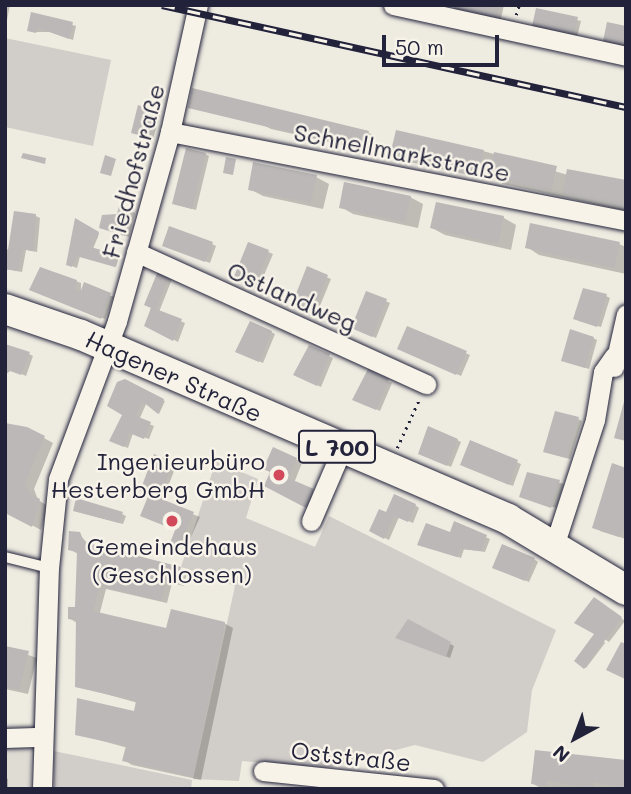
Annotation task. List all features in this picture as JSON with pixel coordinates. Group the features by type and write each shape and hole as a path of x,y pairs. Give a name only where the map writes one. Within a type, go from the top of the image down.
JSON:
{"main road":[{"name":"Hagener Straße","path":"5,309 107,347 555,543 626,590"}],"street":[{"name":"Friedhofstraße","path":"43,789 52,513 63,459 107,347 136,252 170,132 198,5"},
{"path":"393,5 626,56"},
{"name":"Schnellmarkstraße","path":"170,132 626,221"},
{"name":"Ostlandweg","path":"136,252 426,384"},
{"path":"555,543 595,419 604,407 614,375 614,356 626,314"},
{"path":"311,521 342,449"},
{"path":"5,738 43,737"},
{"name":"Oststraße","path":"263,771 434,789"}],"lane":[{"path":"5,558 49,568"}],"path":[{"path":"388,468 426,384"}],"shaded area":[{"path":"5,38 111,60 93,146 5,127"},
{"path":"216,461 258,479 246,518 315,547 329,516 556,630 532,690 527,732 483,762 415,745 327,768 242,761 239,781 193,779 235,586 181,567"},
{"path":"5,744 27,744 31,751 31,789 5,789"},
{"path":"54,751 192,780 191,789 54,789"}],"building":[{"path":"455,5 500,5 496,23 453,13"},
{"path":"536,8 578,17 572,40 531,31"},
{"path":"31,12 73,22 69,39 38,28 36,33 27,31"},
{"path":"607,22 626,26 626,51 602,46"},
{"path":"192,88 369,131 365,150 188,108"},
{"path":"138,105 157,111 149,138 131,133"},
{"path":"396,130 484,150 478,174 390,155"},
{"path":"186,148 206,153 192,209 172,204"},
{"path":"494,152 557,166 551,191 489,177"},
{"path":"23,153 46,158 45,164 21,158"},
{"path":"105,155 116,159 111,176 100,173"},
{"path":"226,157 236,159 233,175 223,173"},
{"path":"253,162 317,175 311,203 248,190"},
{"path":"567,169 626,180 623,207 562,194"},
{"path":"344,182 411,196 405,222 339,208"},
{"path":"436,202 504,216 498,244 430,228"},
{"path":"119,206 131,209 125,236 99,228 102,215 117,214"},
{"path":"14,211 36,214 33,251 22,249 18,271 5,269"},
{"path":"75,218 99,232 97,239 85,236 95,240 93,246 80,244 119,255 115,267 76,256 72,267 66,265"},
{"path":"530,223 620,242 614,268 525,248"},
{"path":"169,226 213,242 205,262 162,246"},
{"path":"248,242 269,250 254,288 233,279"},
{"path":"307,266 328,275 313,313 292,304"},
{"path":"40,267 77,280 75,289 80,293 84,282 111,293 101,319 29,290"},
{"path":"158,271 169,275 156,309 182,319 173,341 144,326 151,308 144,305"},
{"path":"583,288 607,294 597,327 573,319"},
{"path":"366,291 387,299 372,337 351,328"},
{"path":"250,321 272,331 259,362 235,352"},
{"path":"407,326 467,351 456,375 397,349"},
{"path":"570,329 594,337 585,368 561,361"},
{"path":"5,344 30,352 21,375 10,371 5,375"},
{"path":"309,345 330,354 317,386 293,375"},
{"path":"368,369 389,379 376,410 352,400"},
{"path":"125,379 164,399 158,414 142,401 136,416 151,422 144,439 129,433 124,447 109,441 122,415 107,406 117,382"},
{"path":"626,398 626,441 614,438"},
{"path":"555,411 579,417 566,458 543,452"},
{"path":"5,423 27,427 45,436 25,483 30,494 40,499 32,527 5,513"},
{"path":"428,426 458,439 447,466 418,454"},
{"path":"470,440 518,460 509,485 460,465"},
{"name":"Ingenieurbüro Hesterberg GmbH","path":"273,447 297,458 288,478 314,489 306,508 264,486 270,472 263,469"},
{"name":"Gemeindehaus (Geschlossen)","path":"154,454 173,462 159,498 194,512 179,546 170,543 175,530 140,516 149,494 140,491"},
{"path":"612,463 626,468 626,524 619,537 592,528"},
{"path":"527,472 560,480 551,508 519,497"},
{"path":"394,494 416,504 408,522 394,516 384,539 369,531 379,509 386,512"},
{"path":"76,498 123,512 119,523 73,511"},
{"path":"454,521 487,535 481,551 460,549 457,557 417,545 426,523 450,532"},
{"path":"69,531 80,532 84,542 181,567 178,584 166,581 161,601 100,586 93,611 166,628 171,609 225,622 193,777 122,761 126,746 75,735 77,698 134,711 136,701 75,687 76,620 68,619 68,607 75,607 77,552 68,550"},
{"path":"502,544 535,558 525,581 492,568"},
{"path":"594,597 622,617 584,669 574,661 594,634 574,623"},
{"path":"408,619 451,642 446,657 395,638"},
{"path":"621,642 626,644 625,679 606,670"},
{"path":"5,646 29,651 19,690 5,687"},
{"path":"535,750 626,760 626,789 594,782 593,789 547,780 546,786 531,784"}],"railway":[{"path":"162,5 626,107"}],"place":[{"name":"Ingenieurbüro Hesterberg GmbH","path":"279,475"},
{"name":"Gemeindehaus (Geschlossen)","path":"172,521"}]}
